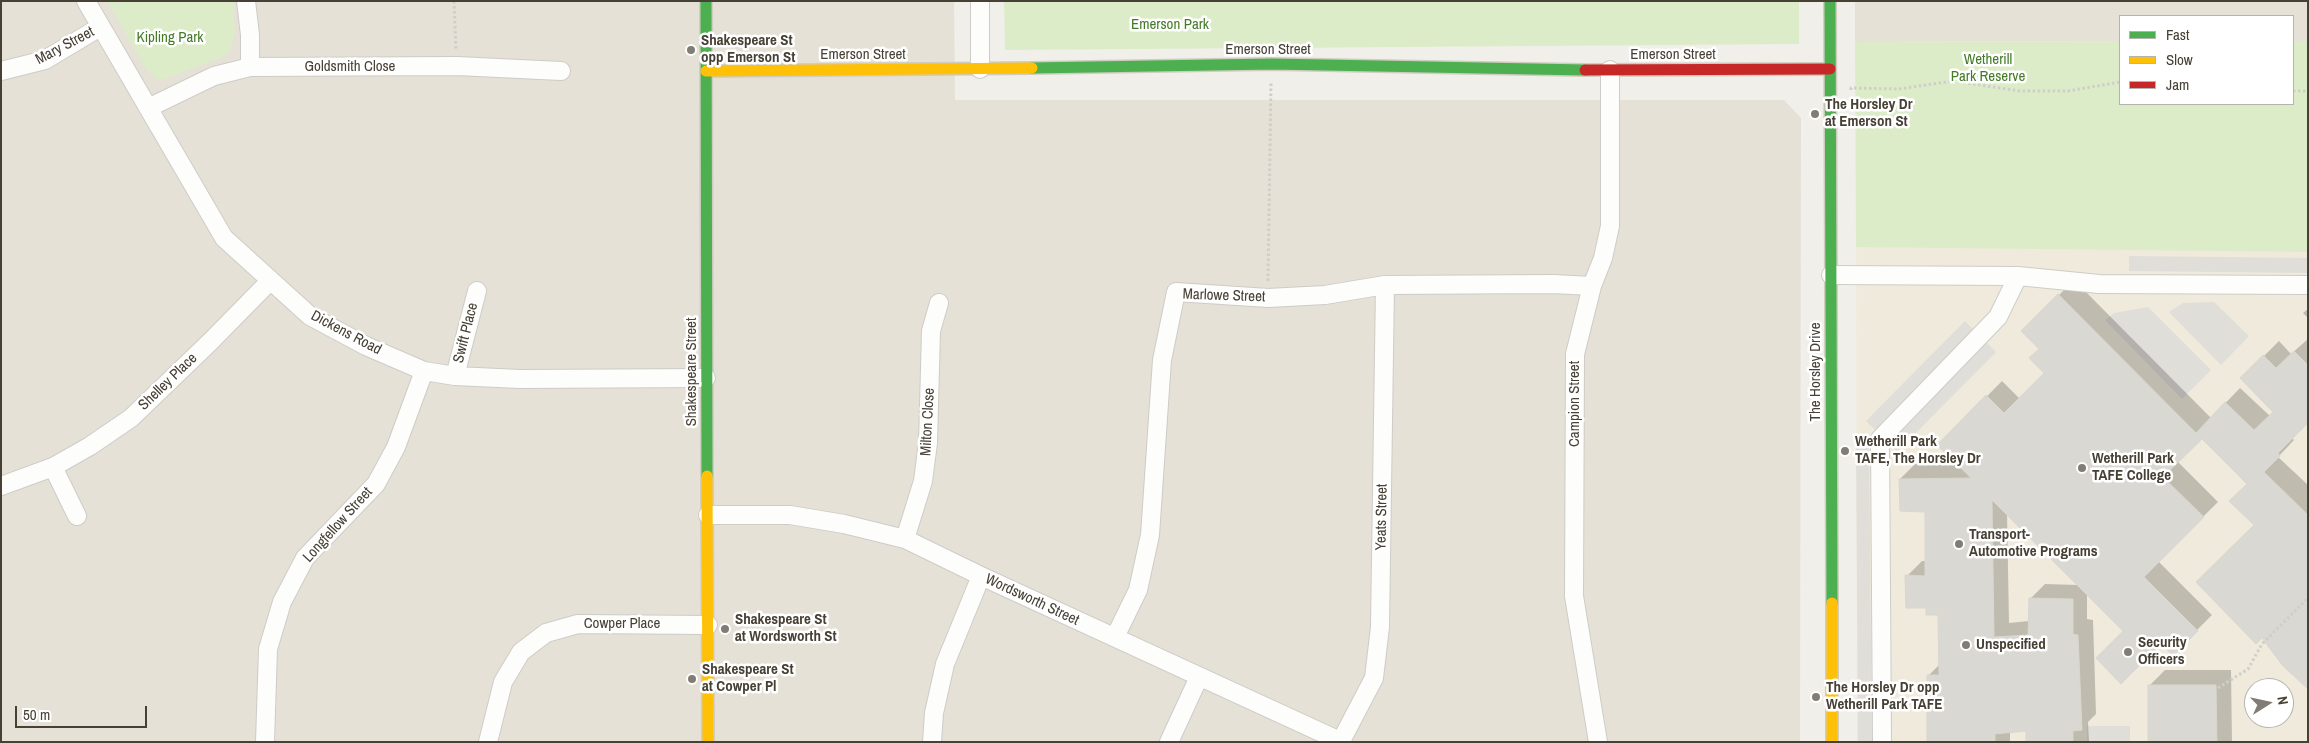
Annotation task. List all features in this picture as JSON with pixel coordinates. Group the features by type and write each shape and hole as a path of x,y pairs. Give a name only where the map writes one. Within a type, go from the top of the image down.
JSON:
{"street":[{"name":"Dickens Road","path":"86,1 224,238 310,316 366,346 424,371 455,376 520,379 706,378"},
{"path":"246,1 250,35 250,67"},
{"name":"Shakespeare Street","path":"706,1 708,742"},
{"path":"980,1 980,70"},
{"name":"The Horsley Drive","path":"1830,1 1832,742"},
{"name":"Mary Street","path":"1,71 45,60 100,27"},
{"name":"Emerson Street","path":"706,71 980,70 1272,64 1610,70 1830,70"},
{"name":"Goldsmith Close","path":"148,108 214,76 250,67 456,66 561,71"},
{"name":"Campion Street","path":"1598,742 1574,596 1576,354 1592,286 1603,258 1610,226 1610,70"},
{"path":"1831,275 2018,276 2099,284 2308,285"},
{"path":"1882,742 1880,439 1998,317 2018,276"},
{"name":"Shelley Place","path":"1,486 53,467 90,446 131,418 210,342 270,280"},
{"name":"Marlowe Street","path":"1115,637 1138,590 1150,535 1162,360 1176,292 1268,298 1325,295 1385,285 1553,284 1592,286"},
{"name":"Yeats Street","path":"1341,741 1374,678 1380,627 1385,285"},
{"name":"Swift Place","path":"455,376 477,291"},
{"name":"Milton Close","path":"905,539 923,481 928,443 931,331 939,303"},
{"name":"Longfellow Street","path":"265,742 268,648 282,602 305,558 376,484 396,447 424,371"},
{"path":"53,467 77,516"},
{"name":"Wordsworth Street","path":"708,515 790,515 844,524 905,539 1198,677 1341,741"},
{"path":"932,742 934,713 946,664 981,576"},
{"name":"Cowper Place","path":"488,742 504,682 521,652 546,632 578,624 708,625"},
{"path":"1169,742 1198,677"}],"path":[{"path":"454,1 456,66"},
{"path":"1268,298 1272,64"},
{"path":"1851,96 1851,88 1899,89 1953,81 2020,91 2059,91 2119,82"},
{"path":"2294,91 2308,91"},
{"path":"2218,688 2248,669 2262,644 2308,598"}],"shaded area":[{"path":"1,1 954,1 955,100 1784,100 1801,118 1800,742 1,742"},
{"path":"1855,1 2308,1 2308,41 2294,41 2294,15 2119,15 2119,41 1855,42"},
{"name":"Wetherill Park TAFE College","path":"2308,95 2308,742 1857,742 1856,96 2119,105 2294,105"},
{"path":"2129,256 2308,258 2308,273 2129,271"},
{"path":"2214,302 2249,336 2221,365 2169,312 2183,303"},
{"path":"2148,307 2211,370 2182,399 2105,320 2114,313"},
{"path":"1965,321 1996,352 1897,452 1866,421"},
{"path":"1856,442 1869,442 1872,742 1858,742"},
{"path":"2087,726 2130,726 2130,742 2087,742"}],"green space":[{"name":"Kipling Park","path":"107,1 233,1 235,31 231,48 227,55 164,79 157,79 148,72"},
{"name":"Emerson Park","path":"1004,1 1799,1 1799,44 1005,50"},
{"name":"Wetherill Park Reserve","path":"2119,41 2119,105 2294,105 2294,41 2308,41 2308,252 1856,247 1855,42"}],"building":[{"path":"2058,294 2196,433 2225,402 2254,430 2273,412 2240,378 2263,355 2276,368 2294,351 2308,365 2308,423 2278,453 2280,456 2264,472 2308,515 2308,689 2283,666 2262,638 2256,644 2196,582 2254,525 2229,501 2247,484 2202,439 2163,477 2204,517 2144,577 2198,631 2173,656 2161,644 2121,684 2096,658 2123,631 1992,500 1994,637 2028,635 2029,598 2073,599 2073,634 2078,635 2082,730 2073,731 2073,742 2026,742 2026,731 1995,734 1995,742 1927,742 1927,675 1939,675 1938,615 1926,615 1926,608 1906,608 1905,575 1925,576 1925,512 1900,511 1899,479 1971,478 1937,445 1986,395 2004,413 2044,373 2029,358 2039,349 2021,331"},
{"path":"2148,685 2216,685 2217,742 2148,742"}],"traffic: fast":[{"path":"706,1 707,476"},
{"path":"1830,1 1832,603"},
{"path":"1032,68 1272,64 1585,70"}],"traffic: slow":[{"path":"706,71 1032,68"},
{"path":"707,476 708,742"},
{"path":"1832,603 1832,742"}],"traffic: jam":[{"path":"1585,70 1830,69"}],"place":[{"name":"Shakespeare St opp Emerson St","path":"691,50"},
{"name":"The Horsley Dr at Emerson St","path":"1815,114"},
{"name":"Wetherill Park TAFE, The Horsley Dr","path":"1845,451"},
{"name":"Wetherill Park TAFE College","path":"2082,468"},
{"name":"Transport- Automotive Programs","path":"1959,544"},
{"name":"Shakespeare St at Wordsworth St","path":"725,629"},
{"name":"Unspecified","path":"1966,645"},
{"name":"Security Officers","path":"2128,652"},
{"name":"Shakespeare St at Cowper Pl","path":"692,679"},
{"name":"The Horsley Dr opp Wetherill Park TAFE","path":"1816,697"}]}
